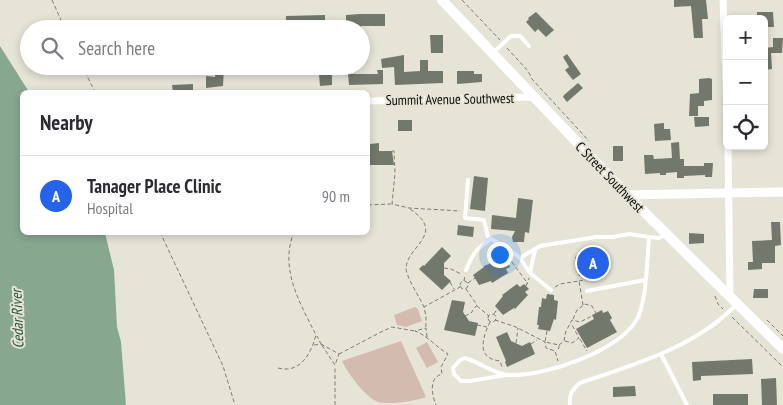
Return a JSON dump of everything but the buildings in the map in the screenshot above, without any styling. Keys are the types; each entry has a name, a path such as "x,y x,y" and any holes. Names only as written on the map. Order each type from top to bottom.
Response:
{"main road":[{"name":"C Street Southwest","path":"442,0 627,195 783,349"}],"street":[{"path":"723,0 727,105"},
{"name":"Summit Avenue Southwest","path":"370,101 533,97"},
{"path":"728,150 734,300"},
{"path":"627,195 783,192"}],"lane":[{"path":"493,54 511,36 520,36 529,46"},
{"path":"468,180 465,218 484,220 488,237 520,258 530,273 551,290"},
{"path":"520,258 540,246 596,237 629,234 659,238 666,234"},
{"path":"506,375 465,358 460,360 453,368 454,374 461,381 470,381 549,370 605,348 624,334 636,321 642,307 649,238"},
{"path":"466,270 472,255 491,239"},
{"path":"530,273 535,249"},
{"path":"588,291 645,280"},
{"path":"570,405 569,396 580,383 661,354 704,332 728,314 734,300"},
{"path":"661,354 687,405"}],"path":[{"path":"52,0 61,20"},
{"path":"462,0 528,71 532,79 588,140 591,146"},
{"path":"86,75 94,90"},
{"path":"379,152 394,151 395,173 392,204"},
{"path":"370,205 392,204 409,208 466,212"},
{"path":"409,208 421,218 425,234 422,242 408,260 406,270 424,307 427,337 430,342 448,354 442,367 442,374 436,378 432,387 436,405"},
{"path":"161,235 217,352 228,378 234,405"},
{"path":"293,235 289,243 288,257 289,273 293,286 316,335 335,366"},
{"path":"512,262 528,284"},
{"path":"424,307 460,287 460,283 464,281 465,275 444,268"},
{"path":"551,290 560,284 593,278 592,274"},
{"path":"466,289 467,284 475,278"},
{"path":"464,281 467,284"},
{"path":"578,281 583,305"},
{"path":"450,282 455,290"},
{"path":"460,287 466,289 476,306 489,316 490,322 482,343 484,352 490,358 500,361 501,373"},
{"path":"718,304 783,367"},
{"path":"555,351 563,343 577,310 583,305 592,306 596,313"},
{"path":"465,316 471,313 476,306"},
{"path":"489,316 494,314 497,309"},
{"path":"494,314 496,320"},
{"path":"572,321 580,322 592,316"},
{"path":"764,317 783,336"},
{"path":"490,322 496,320 518,328 537,339 559,345"},
{"path":"572,321 579,338 590,355"},
{"path":"478,325 488,327"},
{"path":"335,405 335,366 339,354 392,328 415,331 427,337"},
{"path":"415,331 426,328"},
{"path":"516,344 518,328"},
{"path":"547,331 546,348 555,351"},
{"path":"278,368 285,370 293,369 302,364 308,357 316,335"},
{"path":"564,340 572,343 579,338"},
{"path":"531,344 537,339"},
{"path":"313,345 321,344 339,354"},
{"path":"555,351 559,366"}],"shaded area":[{"path":"415,307 418,309 422,321 406,327 397,325 394,315"},
{"path":"401,341 426,397 396,403 384,403 374,400 358,385 342,361"},
{"path":"427,342 438,362 427,368 416,348"}],"water":[{"name":"Cedar River","path":"0,46 28,90 20,90 20,235 105,235 114,270 117,327 121,342 126,405 0,405"}],"place":[{"name":"Tanager Place Clinic","path":"593,263"}]}
